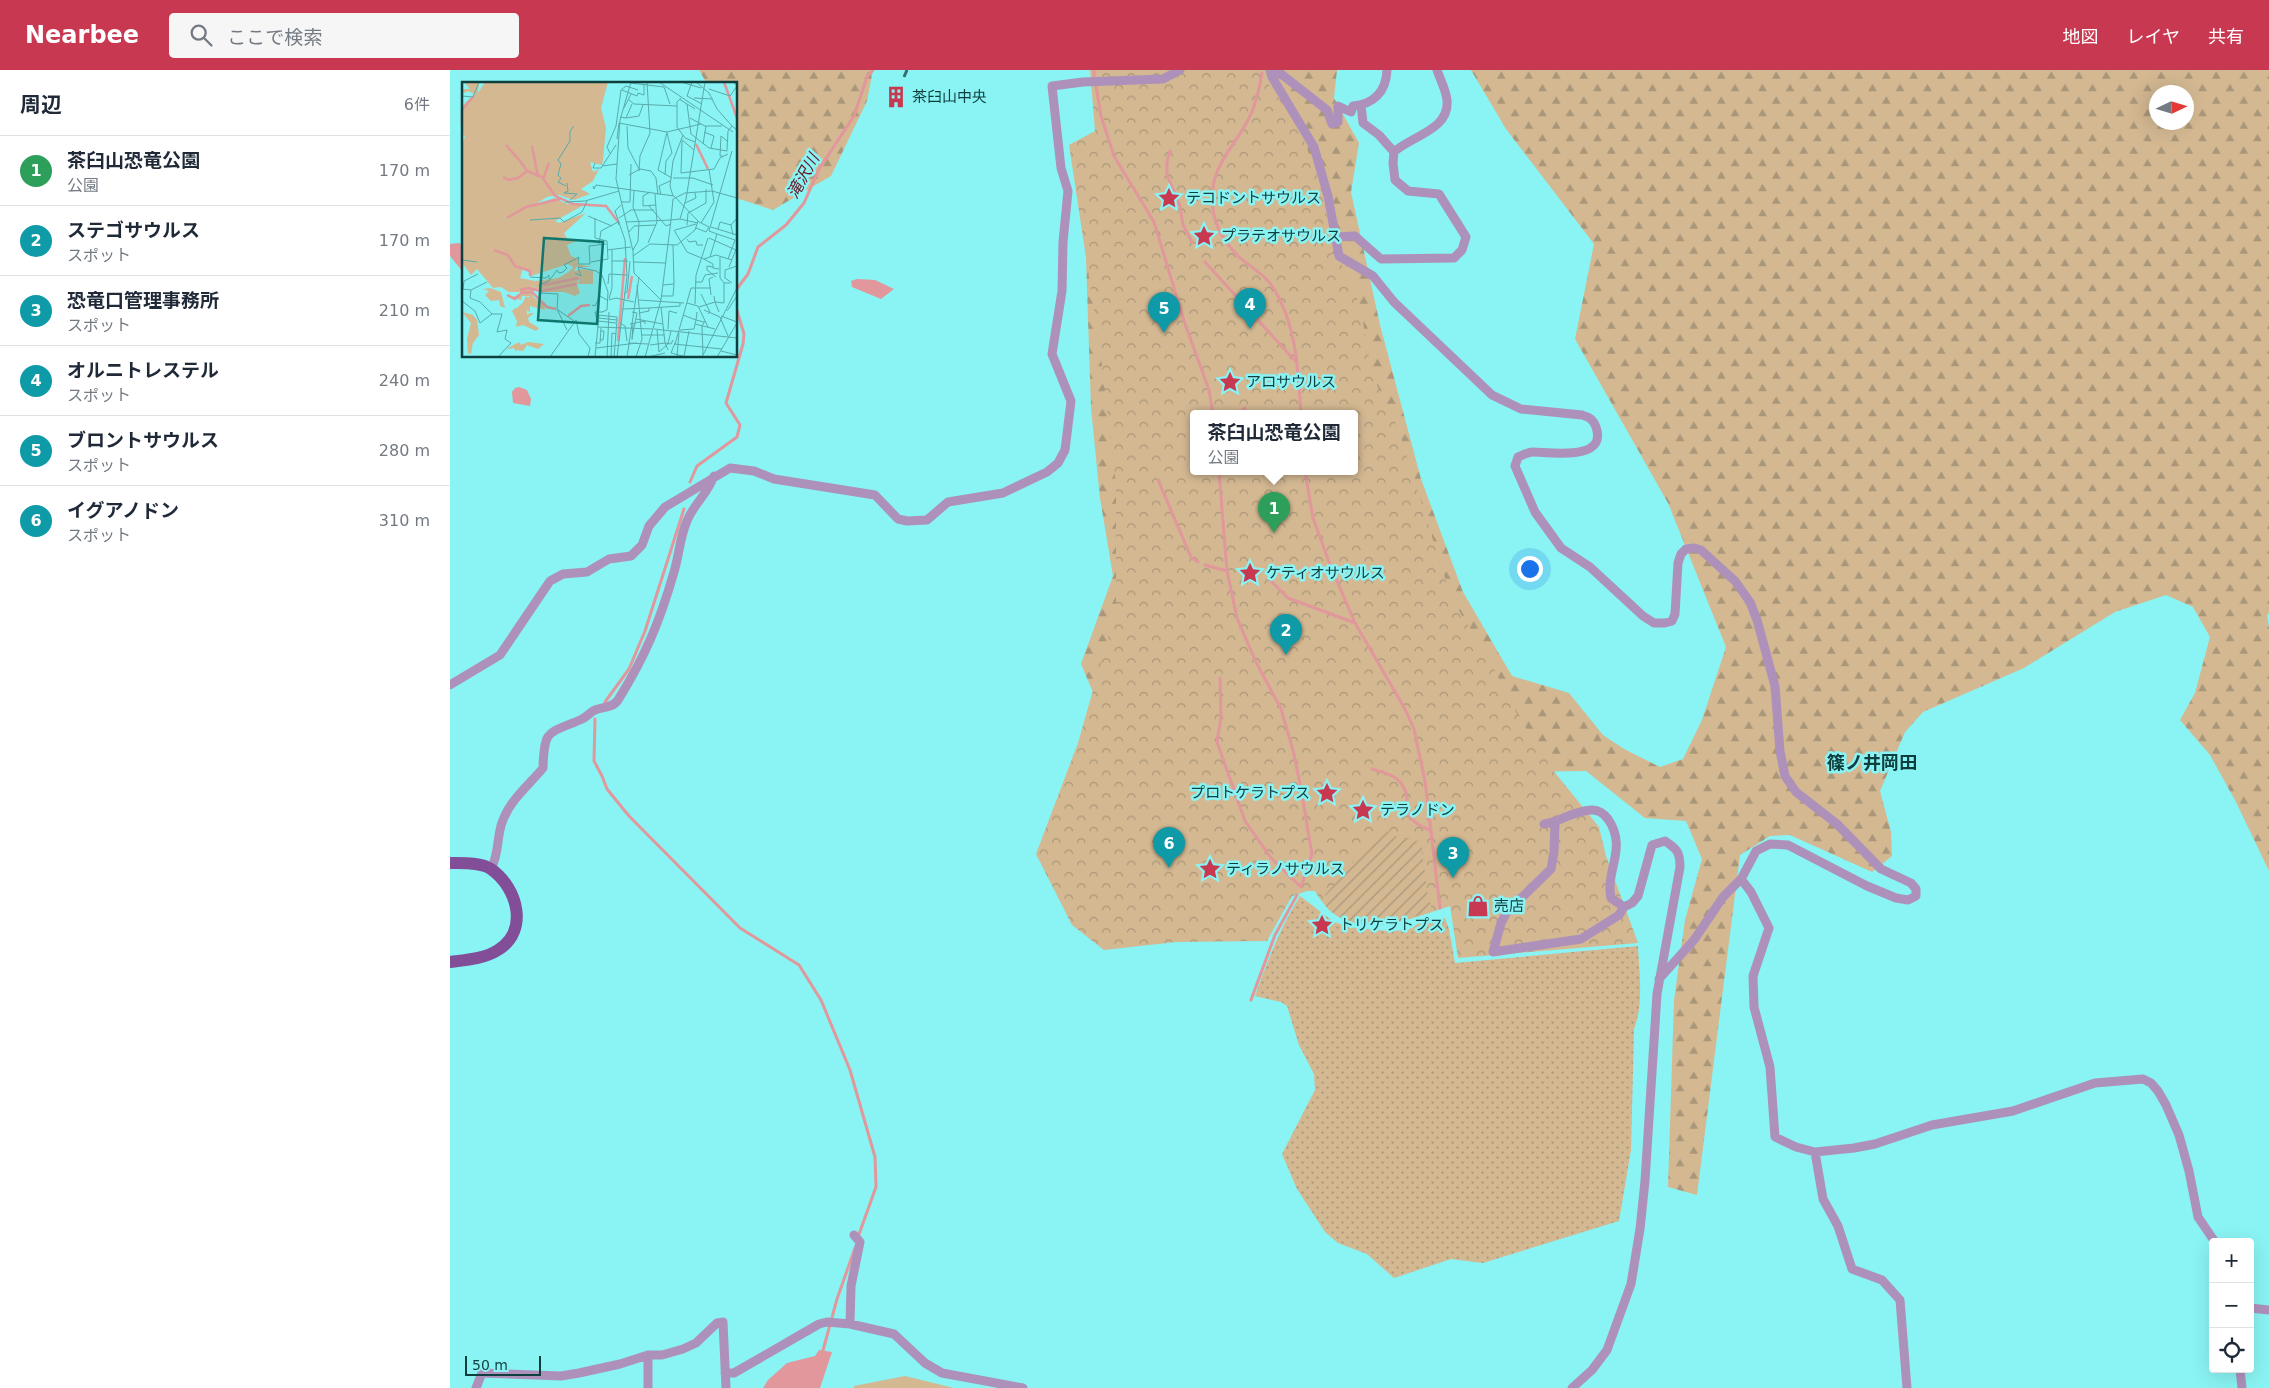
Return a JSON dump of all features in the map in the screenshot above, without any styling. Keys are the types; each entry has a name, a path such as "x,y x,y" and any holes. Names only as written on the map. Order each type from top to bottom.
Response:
{"main road":[{"path":"450,863 468,863 491,869 509,887 518,918 510,940 498,950 484,957 450,962"}],"street":[{"path":"450,685 500,655 550,581 563,574 587,572 609,560 631,556 642,545 649,526 665,507 730,468 742,468 774,479 849,492 875,494 898,519 907,521 927,520 948,502 1003,493 1047,472 1058,463 1065,450 1071,401 1052,354 1062,291 1062,242 1068,191 1062,168 1052,86 1083,82 1163,79 1180,70"},
{"path":"1270,70 1272,78 1314,147 1328,196 1339,256 1373,276 1394,302 1492,395 1521,409 1590,417 1595,424 1598,432 1596,441 1588,450 1574,454 1530,452 1518,457 1515,466 1535,512 1561,548 1590,567 1630,604 1654,623 1672,621 1675,614 1678,563 1680,554 1686,549 1702,550 1735,581 1750,602 1758,620 1775,686 1780,751 1785,776 1796,792 1848,835 1881,869 1911,883 1916,889 1916,896 1908,900 1896,898 1867,886 1788,845 1770,844 1756,851 1741,878 1722,897 1694,940 1660,979"},
{"path":"1276,70 1327,110 1332,124 1338,122 1338,106 1351,112 1353,106 1373,100 1384,87 1387,70"},
{"path":"1394,152 1400,146 1431,130 1441,120 1447,108 1447,98 1437,70"},
{"path":"1335,237 1355,236 1381,259 1454,258 1462,250 1466,237 1439,194 1408,191 1395,180 1394,152 1379,135 1363,123 1361,105"},
{"path":"491,869 497,857 502,821 518,795 543,768 543,745 548,734 585,718 594,710 605,708 617,702 637,670 653,635 667,594 687,520 709,491 714,476"},
{"path":"1544,824 1555,823 1577,812 1592,810 1604,814 1611,823 1616,840 1617,856 1610,889 1611,898 1624,907"},
{"path":"1555,823 1554,852 1551,869 1507,912 1501,923 1493,952 1581,939 1619,915 1624,907 1632,903 1638,896 1652,845 1665,841 1676,848 1680,854 1680,867 1660,979 1653,1036 1640,1230 1631,1284 1607,1350 1592,1370 1572,1388"},
{"path":"1741,878 1755,898 1768,928 1753,976 1754,1007 1770,1067 1776,1137 1796,1147 1815,1152 1875,1144 1932,1125 2013,1111 2095,1083 2143,1079 2158,1091 2166,1105 2179,1135 2198,1217 2212,1238"},
{"path":"1815,1152 1823,1199 1838,1226 1852,1269 1882,1280 1900,1300 1907,1388"},
{"path":"850,1324 851,1286 857,1238"},
{"path":"2254,1308 2269,1310"},
{"path":"476,1388 482,1373 560,1376 620,1364 648,1355 662,1355 696,1343 717,1323 723,1322 726,1388"},
{"path":"725,1373 734,1372 819,1324 827,1322 850,1324 894,1334 925,1363 942,1373 1023,1388"},
{"path":"648,1355 648,1388"},
{"path":"2240,1373 2242,1388"}],"green space":[{"path":"699,70 873,70 867,101 831,176 773,210 738,199 738,82 706,82"},
{"path":"1090,70 1258,70 1276,94 1303,138 1320,183 1332,256 1350,273 1362,316 1372,375 1398,428 1452,600 1486,653 1517,714 1552,769 1599,827 1606,856 1638,943 1458,958 1450,906 1395,923 1359,924 1343,919 1328,908 1315,891 1307,891 1292,896 1267,941 1176,942 1104,950 1072,925 1036,854 1078,743 1116,609 1116,485 1100,350 1069,145 1095,131"},
{"path":"1116,70 1337,70 1334,98 1359,143 1351,192 1380,325 1421,479 1463,592 1512,676 1569,693 1603,735 1624,749 1660,767 1683,759 1702,720 1726,647 1668,503 1575,339 1594,244 1506,129 1471,70 2269,70 2269,613 2267,615 2269,628 2269,871 2236,802 2210,755 2180,720 2195,693 2210,637 2193,607 2166,595 2115,612 2024,668 1923,712 1905,732 1880,791 1891,832 1892,856 1872,872 1790,835 1770,836 1740,855 1697,1195 1668,1187 1674,1000 1685,920 1702,859 1686,821 1645,818 1586,771 1508,772 1356,475 1358,475 1358,410 1339,410 1222,378 1196,410 1190,410 1190,418 1171,441 1113,739 1081,664 1113,576 1100,498 1091,408 1083,169"},
{"path":"1383,828 1397,837 1421,843 1428,897 1432,910 1394,923 1376,925 1356,923 1338,916 1325,905 1325,895"},
{"path":"1300,896 1334,922 1349,927 1388,931 1408,930 1419,923 1445,918 1449,929 1455,963 1638,946 1640,999 1634,1029 1631,1150 1619,1221 1483,1263 1451,1259 1394,1278 1367,1254 1338,1243 1325,1232 1297,1189 1282,1154 1315,1090 1314,1074 1299,1045 1287,1006 1281,1002 1255,996 1274,945"},
{"path":"905,1376 954,1388 854,1388 854,1386"}],"shaded area":[{"path":"459,243 462,245 462,271 450,256 450,244"},
{"path":"857,279 875,280 894,289 881,299 852,287 851,281"},
{"path":"519,387 527,390 531,399 530,406 513,403 512,392 515,388"},
{"path":"819,1350 832,1352 820,1388 763,1388 768,1380 787,1363 815,1356"}],"waterway":[{"name":"滝沢川","path":"738,287 748,274 758,247 786,225 804,203 819,169 854,116 867,77 873,70"},
{"path":"1094,70 1094,77"},
{"path":"1262,73 1251,114 1218,169 1212,197 1214,216 1221,233 1231,249 1266,279 1282,303 1288,318 1295,350 1301,410"},
{"path":"1096,86 1101,116 1114,156 1154,222 1184,321 1209,390 1212,410"},
{"path":"1170,151 1167,162 1167,175 1180,206 1183,225 1192,242"},
{"path":"1205,262 1297,363"},
{"path":"690,482 697,466 737,437 740,425 726,403 743,344 744,334 738,314"},
{"path":"1219,475 1227,571 1237,618 1255,660 1281,709 1294,754 1301,789 1312,854 1301,887 1271,858 1245,821 1217,742 1221,718 1220,678"},
{"path":"1306,475 1313,518 1355,623 1405,709 1414,729 1425,781 1440,908"},
{"path":"1158,480 1191,557 1198,562"},
{"path":"605,702 629,669 645,631 684,509"},
{"path":"1205,565 1227,571"},
{"path":"1271,581 1288,598 1355,623"},
{"path":"595,719 594,761 607,789 629,816 740,928 799,965 821,1000 850,1070 875,1157 876,1187 858,1237"},
{"path":"1372,769 1398,780 1404,787 1412,819 1430,830"},
{"path":"1251,1000 1275,935 1297,895"},
{"path":"822,1354 837,1299 855,1248"}],"railway":[{"path":"904,77 907,70"}],"place":[{"name":"茶臼山中央","path":"896,97"},
{"name":"テコドントサウルス","path":"1169,198"},
{"name":"プラテオサウルス","path":"1204,236"},
{"name":"オルニトレステル","path":"1250,329"},
{"name":"ブロントサウルス","path":"1164,333"},
{"name":"アロサウルス","path":"1230,382"},
{"name":"茶臼山恐竜公園","path":"1274,533"},
{"name":"ケティオサウルス","path":"1250,573"},
{"name":"ステゴサウルス","path":"1286,655"},
{"name":"プロトケラトプス","path":"1327,793"},
{"name":"テラノドン","path":"1363,810"},
{"name":"イグアノドン","path":"1169,868"},
{"name":"ティラノサウルス","path":"1210,869"},
{"name":"恐竜口管理事務所","path":"1453,878"},
{"name":"売店","path":"1478,906"},
{"name":"トリケラトプス","path":"1322,925"}],"district":[{"name":"篠ノ井岡田","path":"1872,762"}]}
